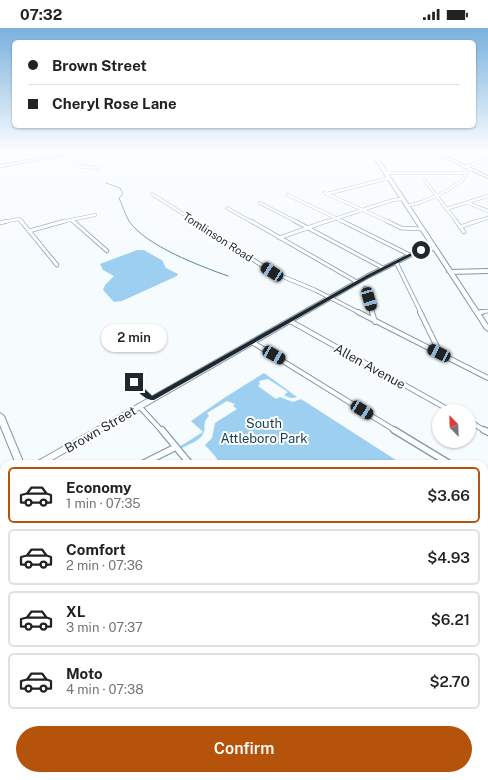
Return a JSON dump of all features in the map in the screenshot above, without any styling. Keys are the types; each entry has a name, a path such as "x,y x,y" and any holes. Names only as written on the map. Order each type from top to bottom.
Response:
{"main road":[{"path":"395,187 488,329"},
{"name":"Brown Street","path":"46,460 357,282 421,250 435,249"},
{"path":"450,272 488,271"},
{"path":"0,416 18,460"}],"street":[{"path":"353,187 326,194 401,228 422,229"},
{"path":"429,187 464,232"},
{"path":"407,206 417,204 450,187"},
{"name":"Tomlinson Road","path":"152,194 272,272 329,298 488,378"},
{"path":"288,195 410,255"},
{"path":"446,209 488,196"},
{"path":"279,238 361,210 393,200 402,199"},
{"path":"260,203 383,268"},
{"path":"468,203 488,211"},
{"path":"227,208 357,282"},
{"path":"29,231 94,215"},
{"path":"460,227 488,218"},
{"path":"0,223 19,219 57,265"},
{"path":"71,220 107,250"},
{"path":"396,262 441,354"},
{"path":"365,288 375,322"},
{"path":"477,313 488,312"},
{"name":"Allen Avenue","path":"290,321 438,404"},
{"path":"252,342 444,460"},
{"path":"134,375 133,380 135,385 152,399"},
{"path":"139,406 153,419 187,460"},
{"path":"476,425 488,432"},
{"path":"150,460 176,447"}],"green space":[{"path":"137,250 144,250 162,260 166,268 178,274 177,276 122,301 114,302 103,290 105,285 114,276 103,270 100,264"},
{"name":"South Attleboro Park","path":"264,373 297,397 287,397 284,395 288,392 268,379 259,381 260,384 258,386 276,399 280,397 293,402 301,399 396,460 218,460 205,445 212,438 215,423 237,409 233,406 235,404 227,401 207,413 209,416 205,421 204,432 201,436 196,441 180,449 179,447 203,432 191,421"}],"waterway":[{"path":"117,187 120,188 123,194 119,198 129,221 148,239 160,247 189,261 228,276"}],"route":[{"path":"134,382 137,387 152,399 368,276 421,250"}]}
